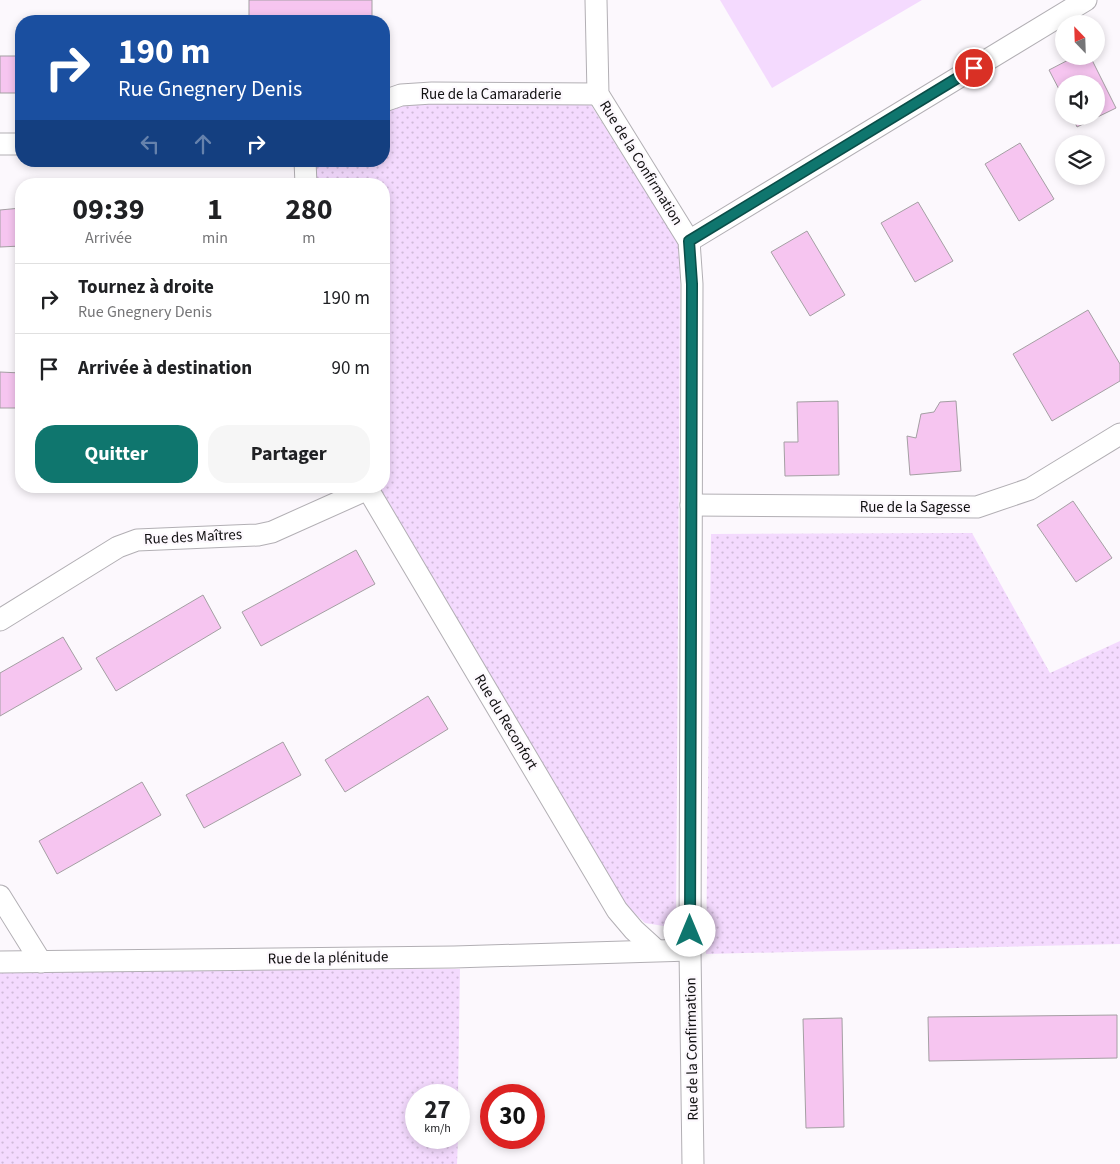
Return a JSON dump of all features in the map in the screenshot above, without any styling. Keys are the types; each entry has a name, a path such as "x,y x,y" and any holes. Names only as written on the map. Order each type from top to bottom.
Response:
{"street":[{"name":"Rue de la Confirmation","path":"596,0 598,94 689,241 692,284 690,950 693,1164"},
{"path":"689,241 1086,0"},
{"name":"Rue de la Camaraderie","path":"390,99 401,96 432,93 598,94"},
{"path":"0,144 15,144"},
{"name":"Rue de la Sagesse","path":"691,505 977,508 1030,489 1120,434"},
{"name":"Rue des Maîtres","path":"0,620 118,548 137,540 258,535 272,532 356,493"},
{"name":"Rue du Reconfort","path":"370,493 617,910 634,930 656,950"},
{"path":"0,896 40,962"},
{"name":"Rue de la plénitude","path":"0,962 454,957 690,950"}],"shaded area":[{"path":"720,0 922,0 772,88"},
{"path":"390,104 591,105 679,245 676,928 645,923 625,904 379,493 390,493 390,178 307,178 306,167 390,167"},
{"path":"972,533 1050,673 1120,641 1120,944 706,954 711,534"},
{"path":"460,969 458,1084 405,1084 405,1149 458,1149 457,1164 0,1164 0,970"}],"building":[{"path":"249,0 372,0 372,15 249,15"},
{"path":"0,56 15,56 15,93 0,93"},
{"path":"1059,65 1094,65 1100,75 1055,75 1055,82 1049,70"},
{"path":"1105,86 1116,108 1105,113"},
{"path":"1020,143 1054,199 1019,221 985,164"},
{"path":"918,202 953,261 915,282 881,223"},
{"path":"15,209 15,246 0,247 0,210"},
{"path":"807,231 845,295 810,316 771,252"},
{"path":"1088,310 1120,364 1120,381 1052,421 1013,354"},
{"path":"0,372 15,373 15,408 0,408"},
{"path":"838,401 839,475 785,476 784,442 798,442 797,402"},
{"path":"956,401 961,471 910,475 907,436 916,438 921,414 934,412 940,402"},
{"path":"1073,501 1112,558 1076,582 1037,525"},
{"path":"356,550 375,584 261,646 242,612"},
{"path":"203,595 221,628 116,691 96,658"},
{"path":"63,637 82,669 0,716 0,673"},
{"path":"428,696 448,729 345,792 325,760"},
{"path":"283,742 301,775 204,828 186,795"},
{"path":"142,782 161,815 57,874 39,841"},
{"path":"1117,1015 1117,1058 929,1061 928,1017"},
{"path":"842,1018 844,1127 806,1128 803,1019"}],"route":[{"path":"690,931 692,284 689,241 974,68"}]}
